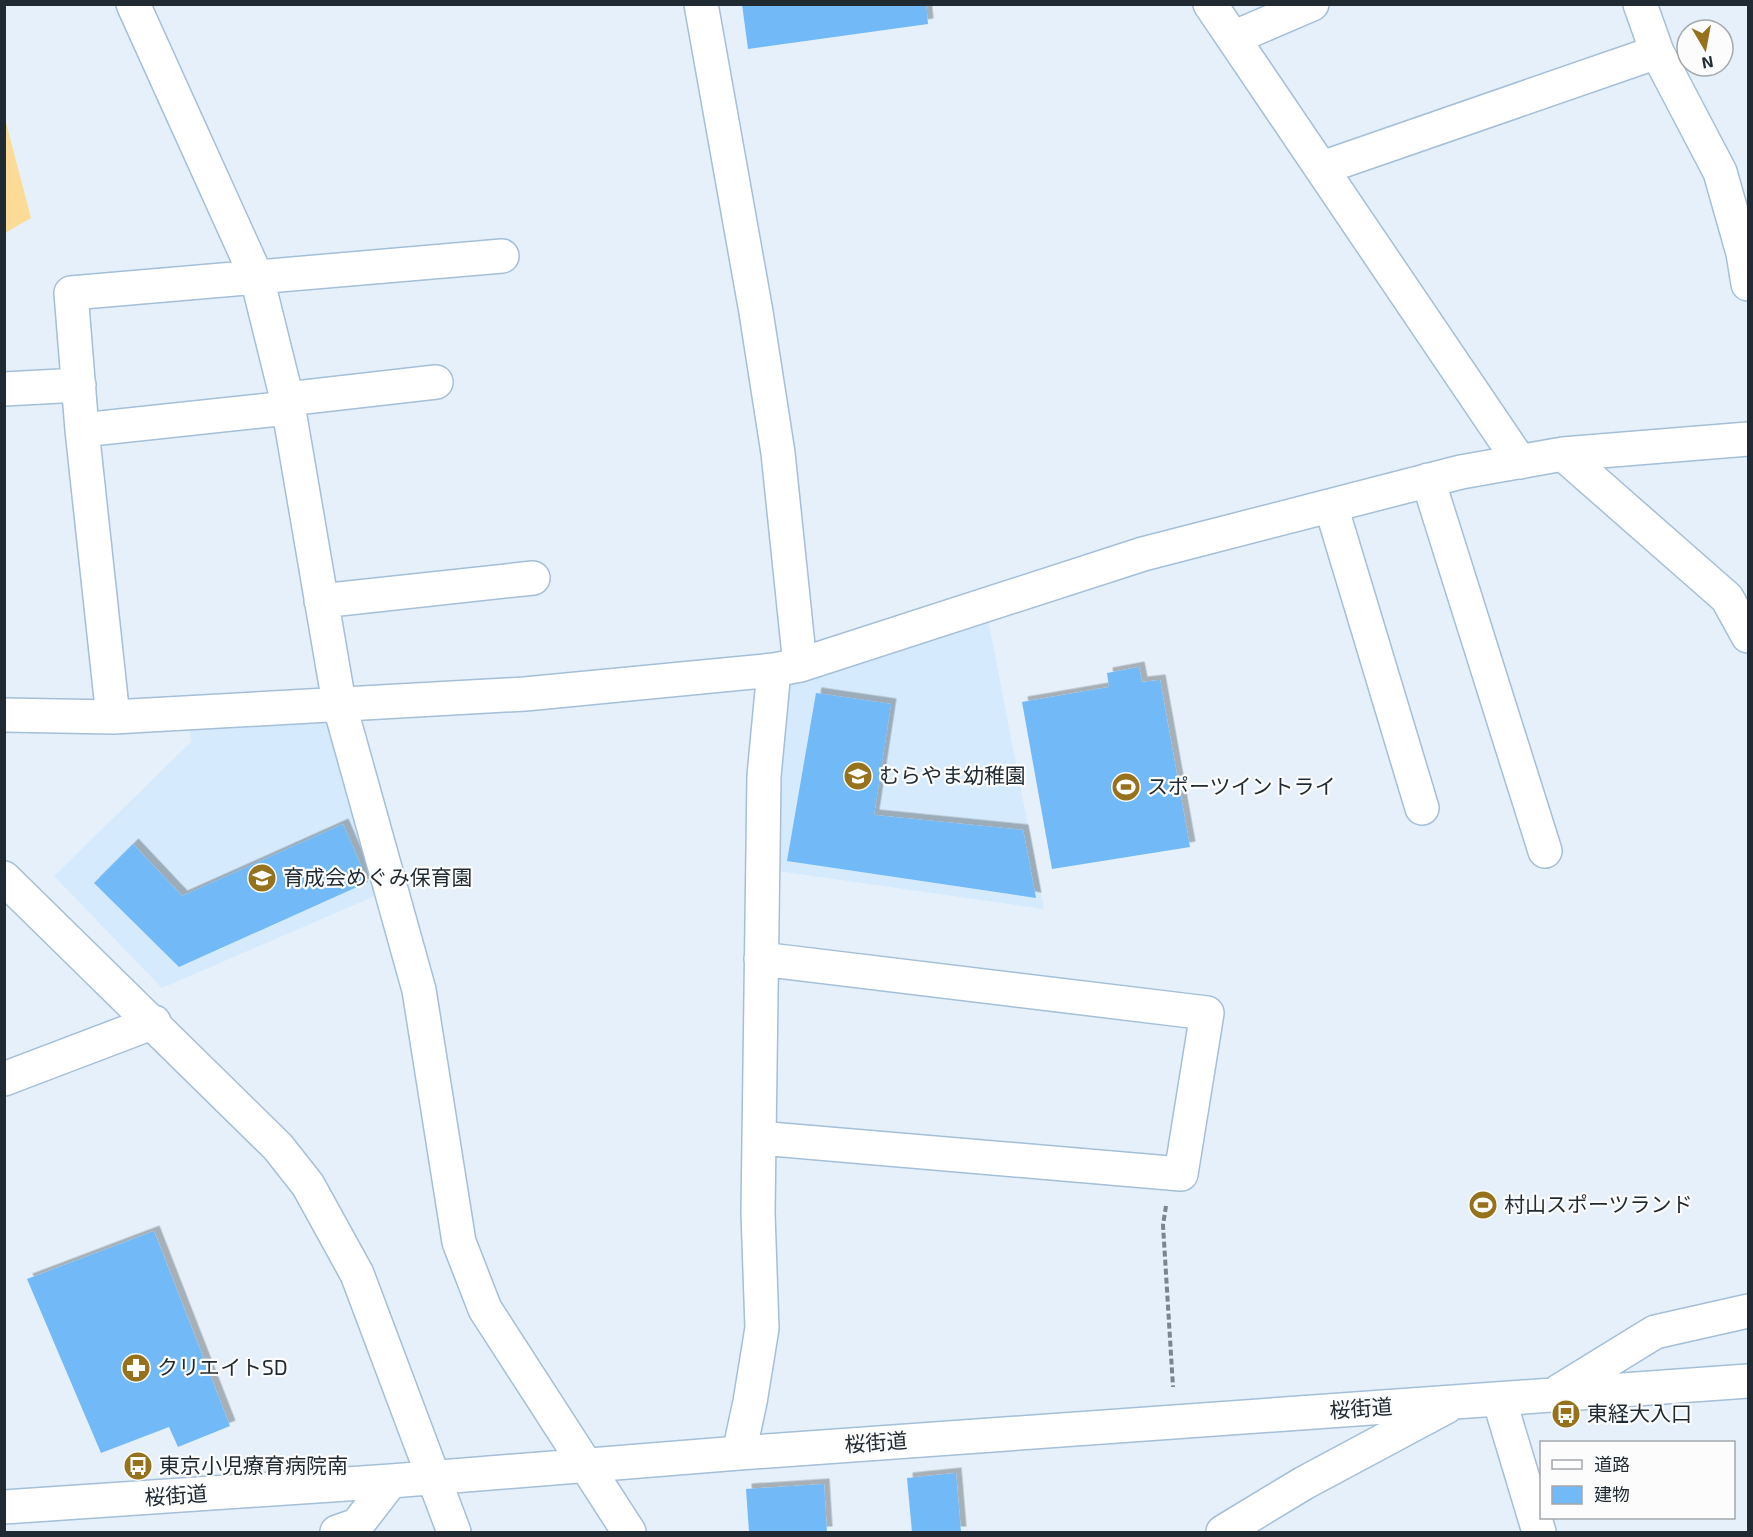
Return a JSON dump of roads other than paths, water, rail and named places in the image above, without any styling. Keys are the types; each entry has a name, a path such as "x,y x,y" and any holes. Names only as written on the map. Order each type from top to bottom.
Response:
{"street":[{"path":"133,4 257,278 288,404 339,704 419,990 459,1242 485,1309 629,1533"},
{"path":"701,4 756,312 776,441 787,668 764,776 759,1138 762,1328 750,1402 738,1453"},
{"path":"1210,4 1520,462"},
{"path":"1233,38 1312,4"},
{"path":"1640,4 1657,52 1720,172 1747,263"},
{"path":"1322,168 1657,52"},
{"path":"113,717 82,430 71,293 502,256"},
{"path":"82,430 288,404 436,382"},
{"path":"4,389 79,385"},
{"path":"4,715 113,717 525,694 787,668 1143,554 1428,480 1563,454 1749,439"},
{"path":"1563,454 1727,598 1749,636"},
{"path":"1428,480 1545,851"},
{"path":"1331,506 1422,808"},
{"path":"321,602 533,578"},
{"path":"4,878 154,1022 278,1147 308,1185 357,1274 454,1533"},
{"path":"759,1138 1181,1174 1207,1012 761,959"},
{"path":"4,1079 154,1022"},
{"path":"1555,1394 1655,1332 1749,1311"},
{"name":"桜街道","path":"4,1507 392,1481 738,1453 1749,1381"},
{"path":"1499,1399 1539,1533"},
{"path":"1223,1533 1304,1483 1455,1402"},
{"path":"337,1533 357,1525 392,1481"}],"place":[{"name":"むらやま幼稚園","path":"858,776"},
{"name":"スポーツイントライ","path":"1126,787"},
{"name":"育成会めぐみ保育園","path":"262,878"},
{"name":"村山スポーツランド","path":"1483,1205"},
{"name":"クリエイトSD","path":"136,1368"},
{"name":"東経大入口","path":"1566,1414"},
{"name":"東京小児療育病院南","path":"138,1466"}]}
